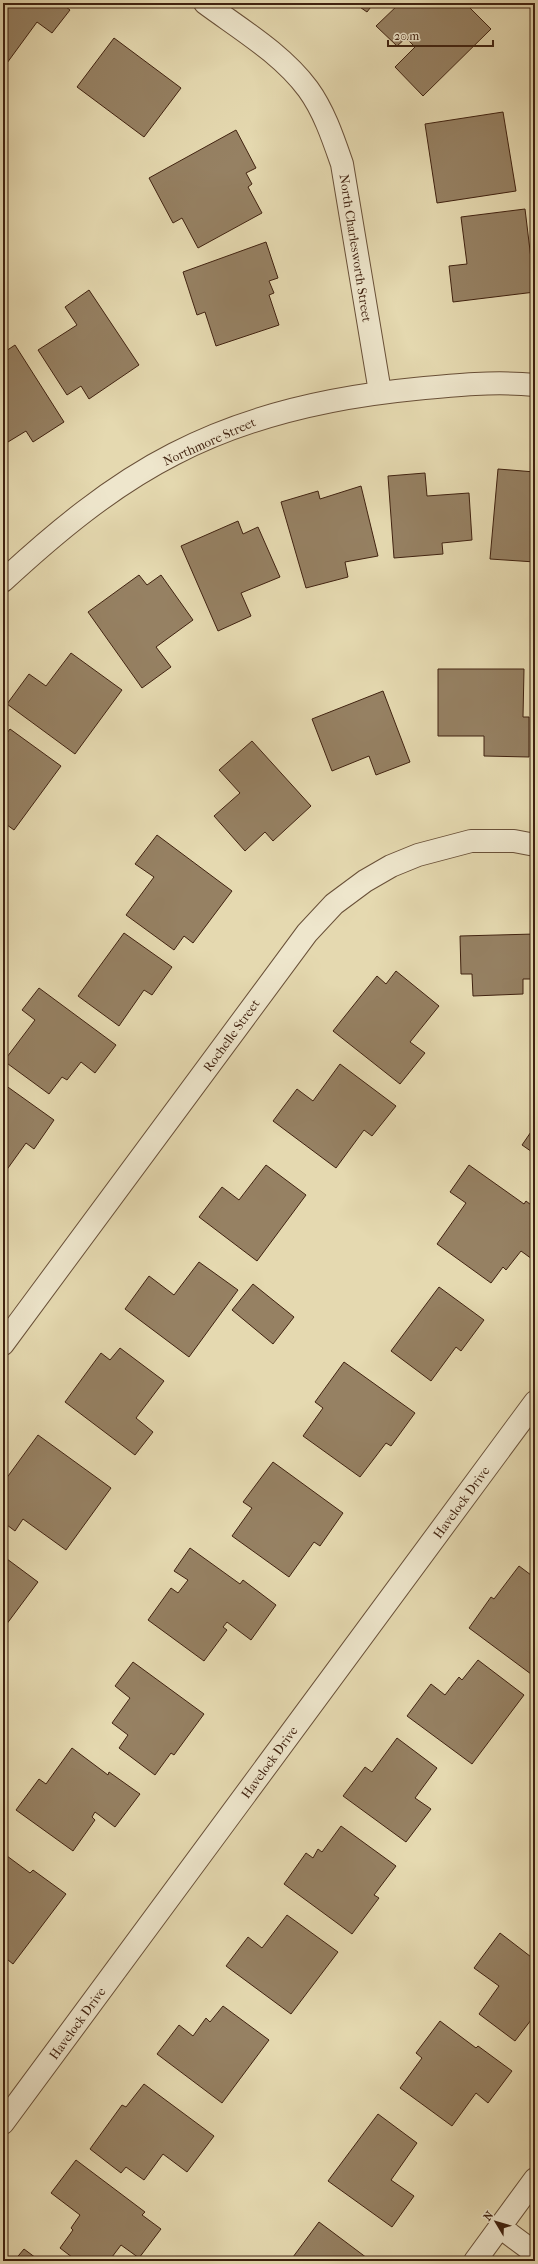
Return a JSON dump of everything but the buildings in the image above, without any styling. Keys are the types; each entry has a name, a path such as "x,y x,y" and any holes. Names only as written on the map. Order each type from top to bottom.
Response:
{"street":[{"name":"North Charlesworth Street","path":"205,3 270,51 290,69 308,90 330,129 342,164 380,392"},
{"path":"380,392 469,384 535,385"},
{"name":"Northmore Street","path":"3,581 39,548 80,515 135,476 174,454 230,429 272,414 380,392"},
{"name":"Rochelle Street","path":"3,1344 307,933 334,904 365,880 390,866 418,856 471,841 514,841 535,845"},
{"name":"Havelock Drive","path":"3,2123 535,1402"},
{"path":"475,2261 535,2179"},
{"path":"500,2227 535,2253"}]}
